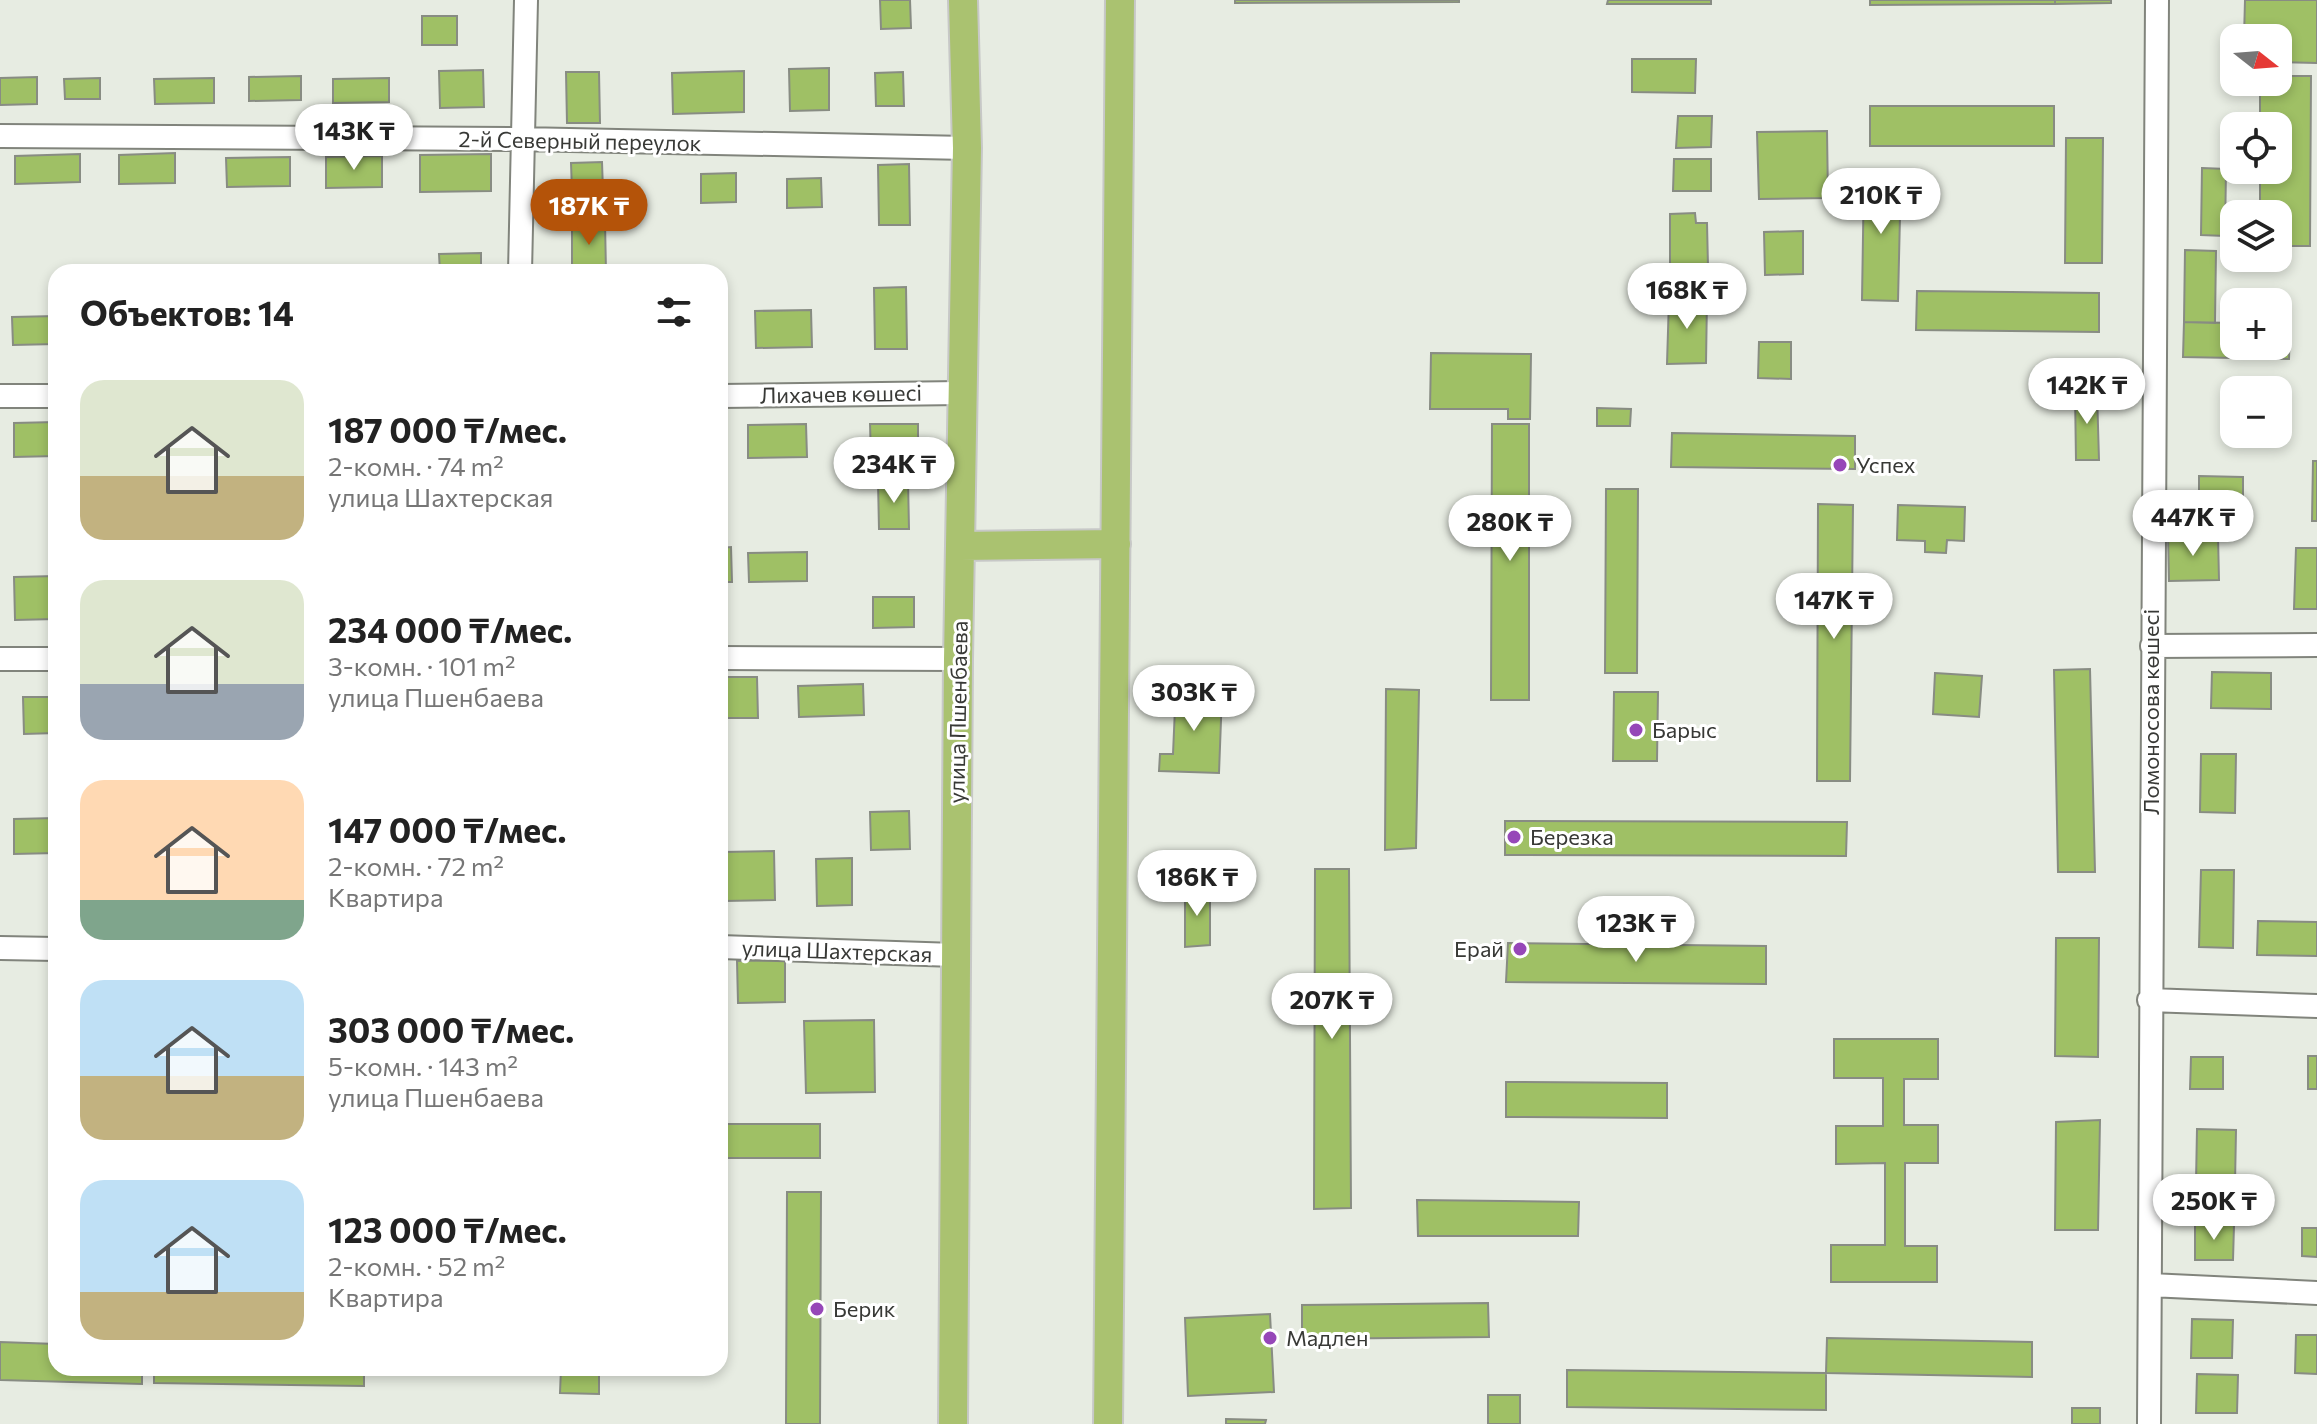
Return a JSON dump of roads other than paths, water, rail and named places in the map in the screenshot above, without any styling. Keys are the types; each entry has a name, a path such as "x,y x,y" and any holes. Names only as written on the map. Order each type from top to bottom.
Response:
{"main road":[{"name":"улица Пшенбаева","path":"953,1424 958,659 967,148 963,0"},
{"path":"1108,1424 1120,0"},
{"path":"960,546 1116,544"}],"street":[{"path":"520,264 526,0"},
{"name":"Ломоносова көшесі","path":"2149,1424 2157,0"},
{"name":"2-й Северный переулок","path":"0,136 521,139 967,148"},
{"name":"Лихачев көшесі","path":"728,396 961,393"},
{"path":"0,396 48,396"},
{"path":"2152,646 2317,645"},
{"path":"728,658 958,659"},
{"path":"0,659 48,659"},
{"name":"улица Шахтерская","path":"728,947 955,955"},
{"path":"0,948 48,949"},
{"path":"2149,1000 2317,1006"},
{"path":"2150,1285 2317,1293"}],"place":[{"name":"Успех","path":"1840,465"},
{"name":"Барыс","path":"1636,730"},
{"name":"Березка","path":"1514,837"},
{"name":"Ерай","path":"1520,949"},
{"name":"Берик","path":"817,1309"},
{"name":"Мадлен","path":"1270,1338"}]}
